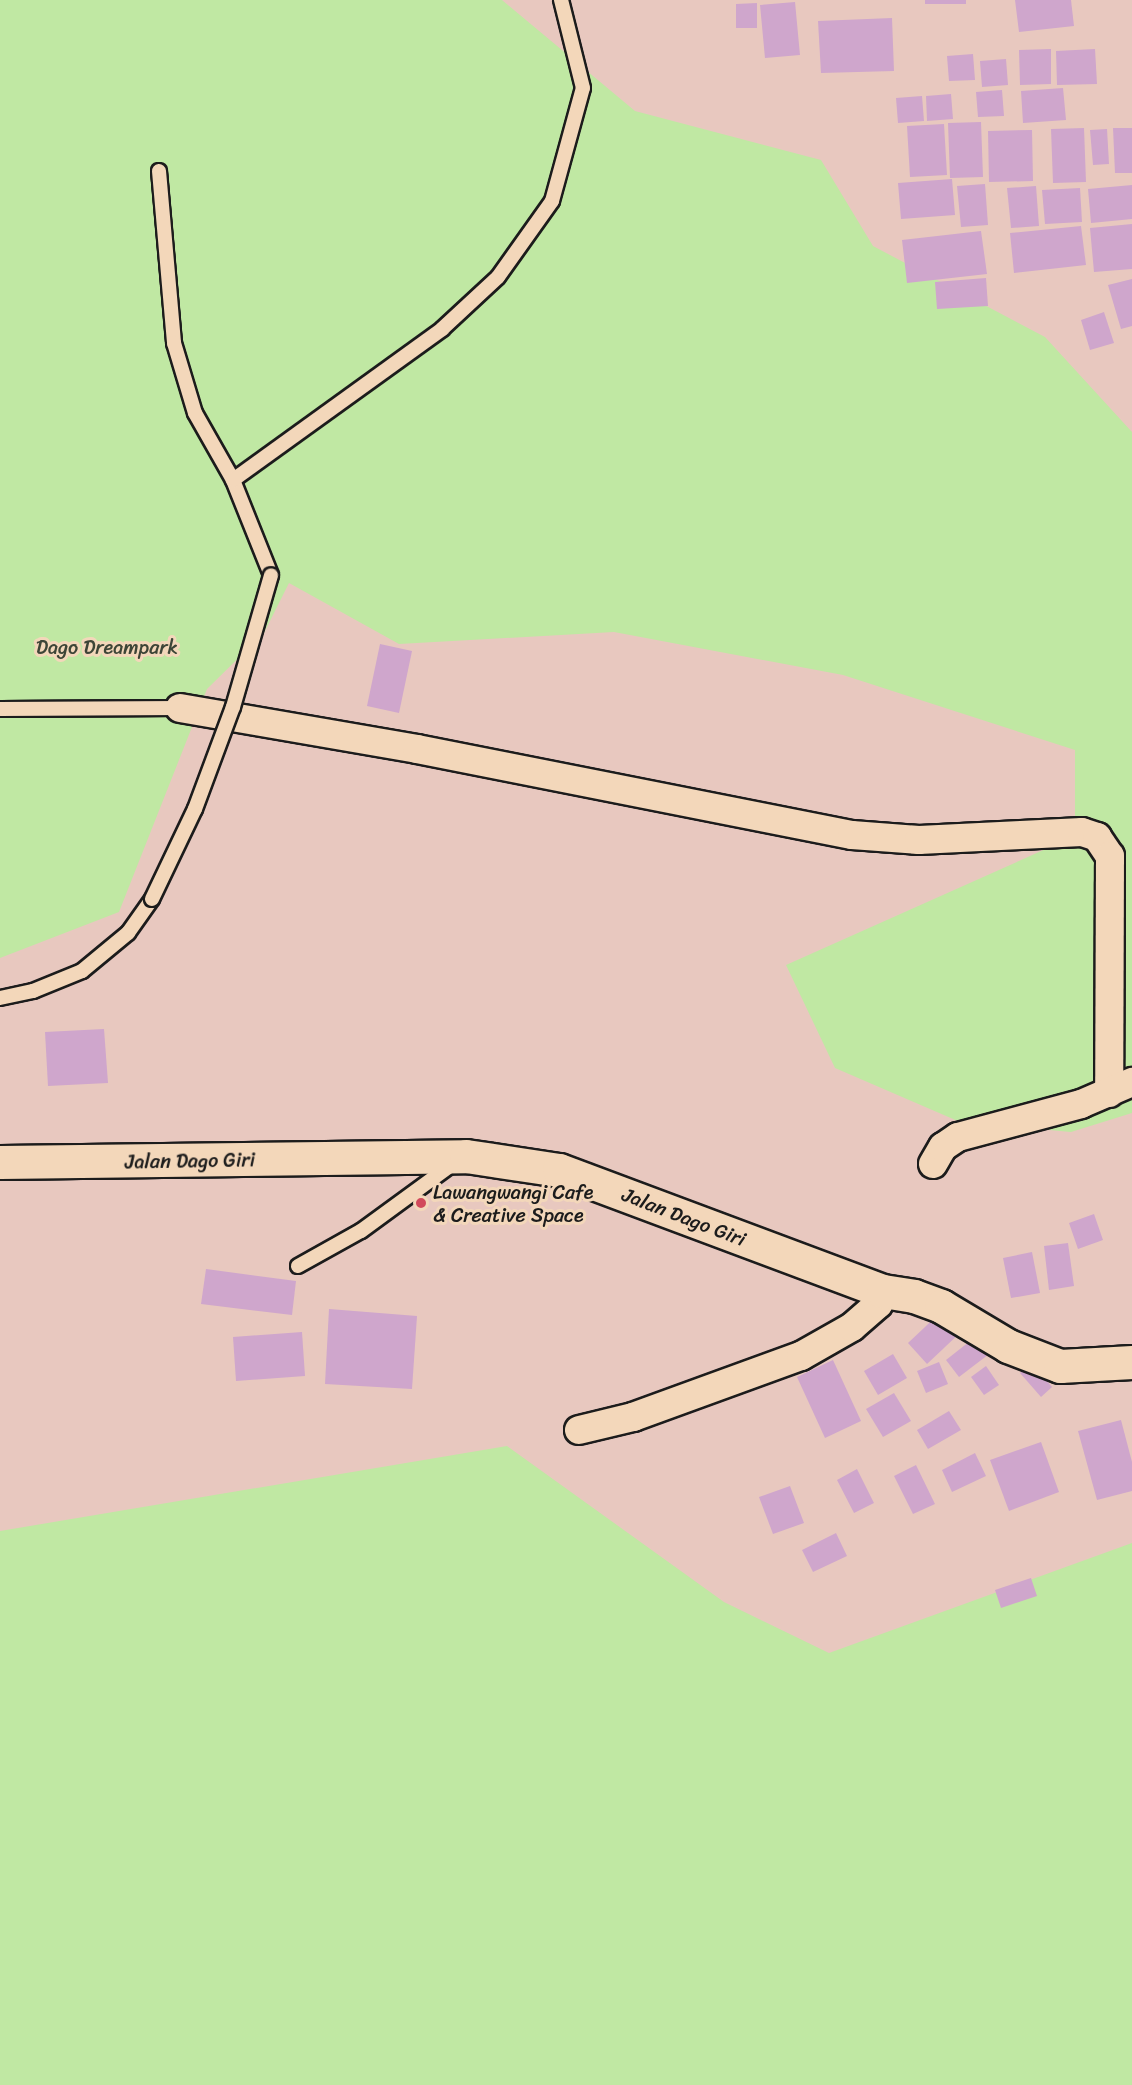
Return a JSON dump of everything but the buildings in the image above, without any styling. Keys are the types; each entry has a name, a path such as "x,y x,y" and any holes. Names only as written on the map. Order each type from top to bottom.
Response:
{"main road":[{"name":"Jalan Dago Giri","path":"0,1162 466,1156 559,1170 883,1291 914,1296 941,1306 1008,1346 1060,1366 1132,1362"}],"street":[{"path":"180,708 417,749 852,835 919,840 1082,832 1097,837 1110,856 1121,1088 958,1137 943,1147 933,1164"},
{"path":"579,1430 633,1417 801,1356 852,1327 878,1304 883,1291"}],"lane":[{"path":"233,480 442,329 498,277 552,201 583,88 561,0"},
{"path":"0,998 33,991 82,971 128,933 152,899 195,809 233,707 271,575 233,480 195,413 174,343 159,171"},
{"path":"0,709 180,708"},
{"path":"298,1266 361,1230 466,1156"}],"green space":[{"name":"Dago Dreampark","path":"0,0 502,0 635,111 821,160 873,246 1045,337 1132,432 1132,1113 1071,1132 960,1122 835,1068 786,965 1075,836 1075,750 843,675 614,632 399,644 289,583 264,633 207,689 119,912 0,958"},
{"path":"507,1446 724,1602 829,1653 1132,1543 1132,2085 0,2085 0,1531"}],"place":[{"name":"Lawangwangi Cafe & Creative Space","path":"421,1203"}]}
